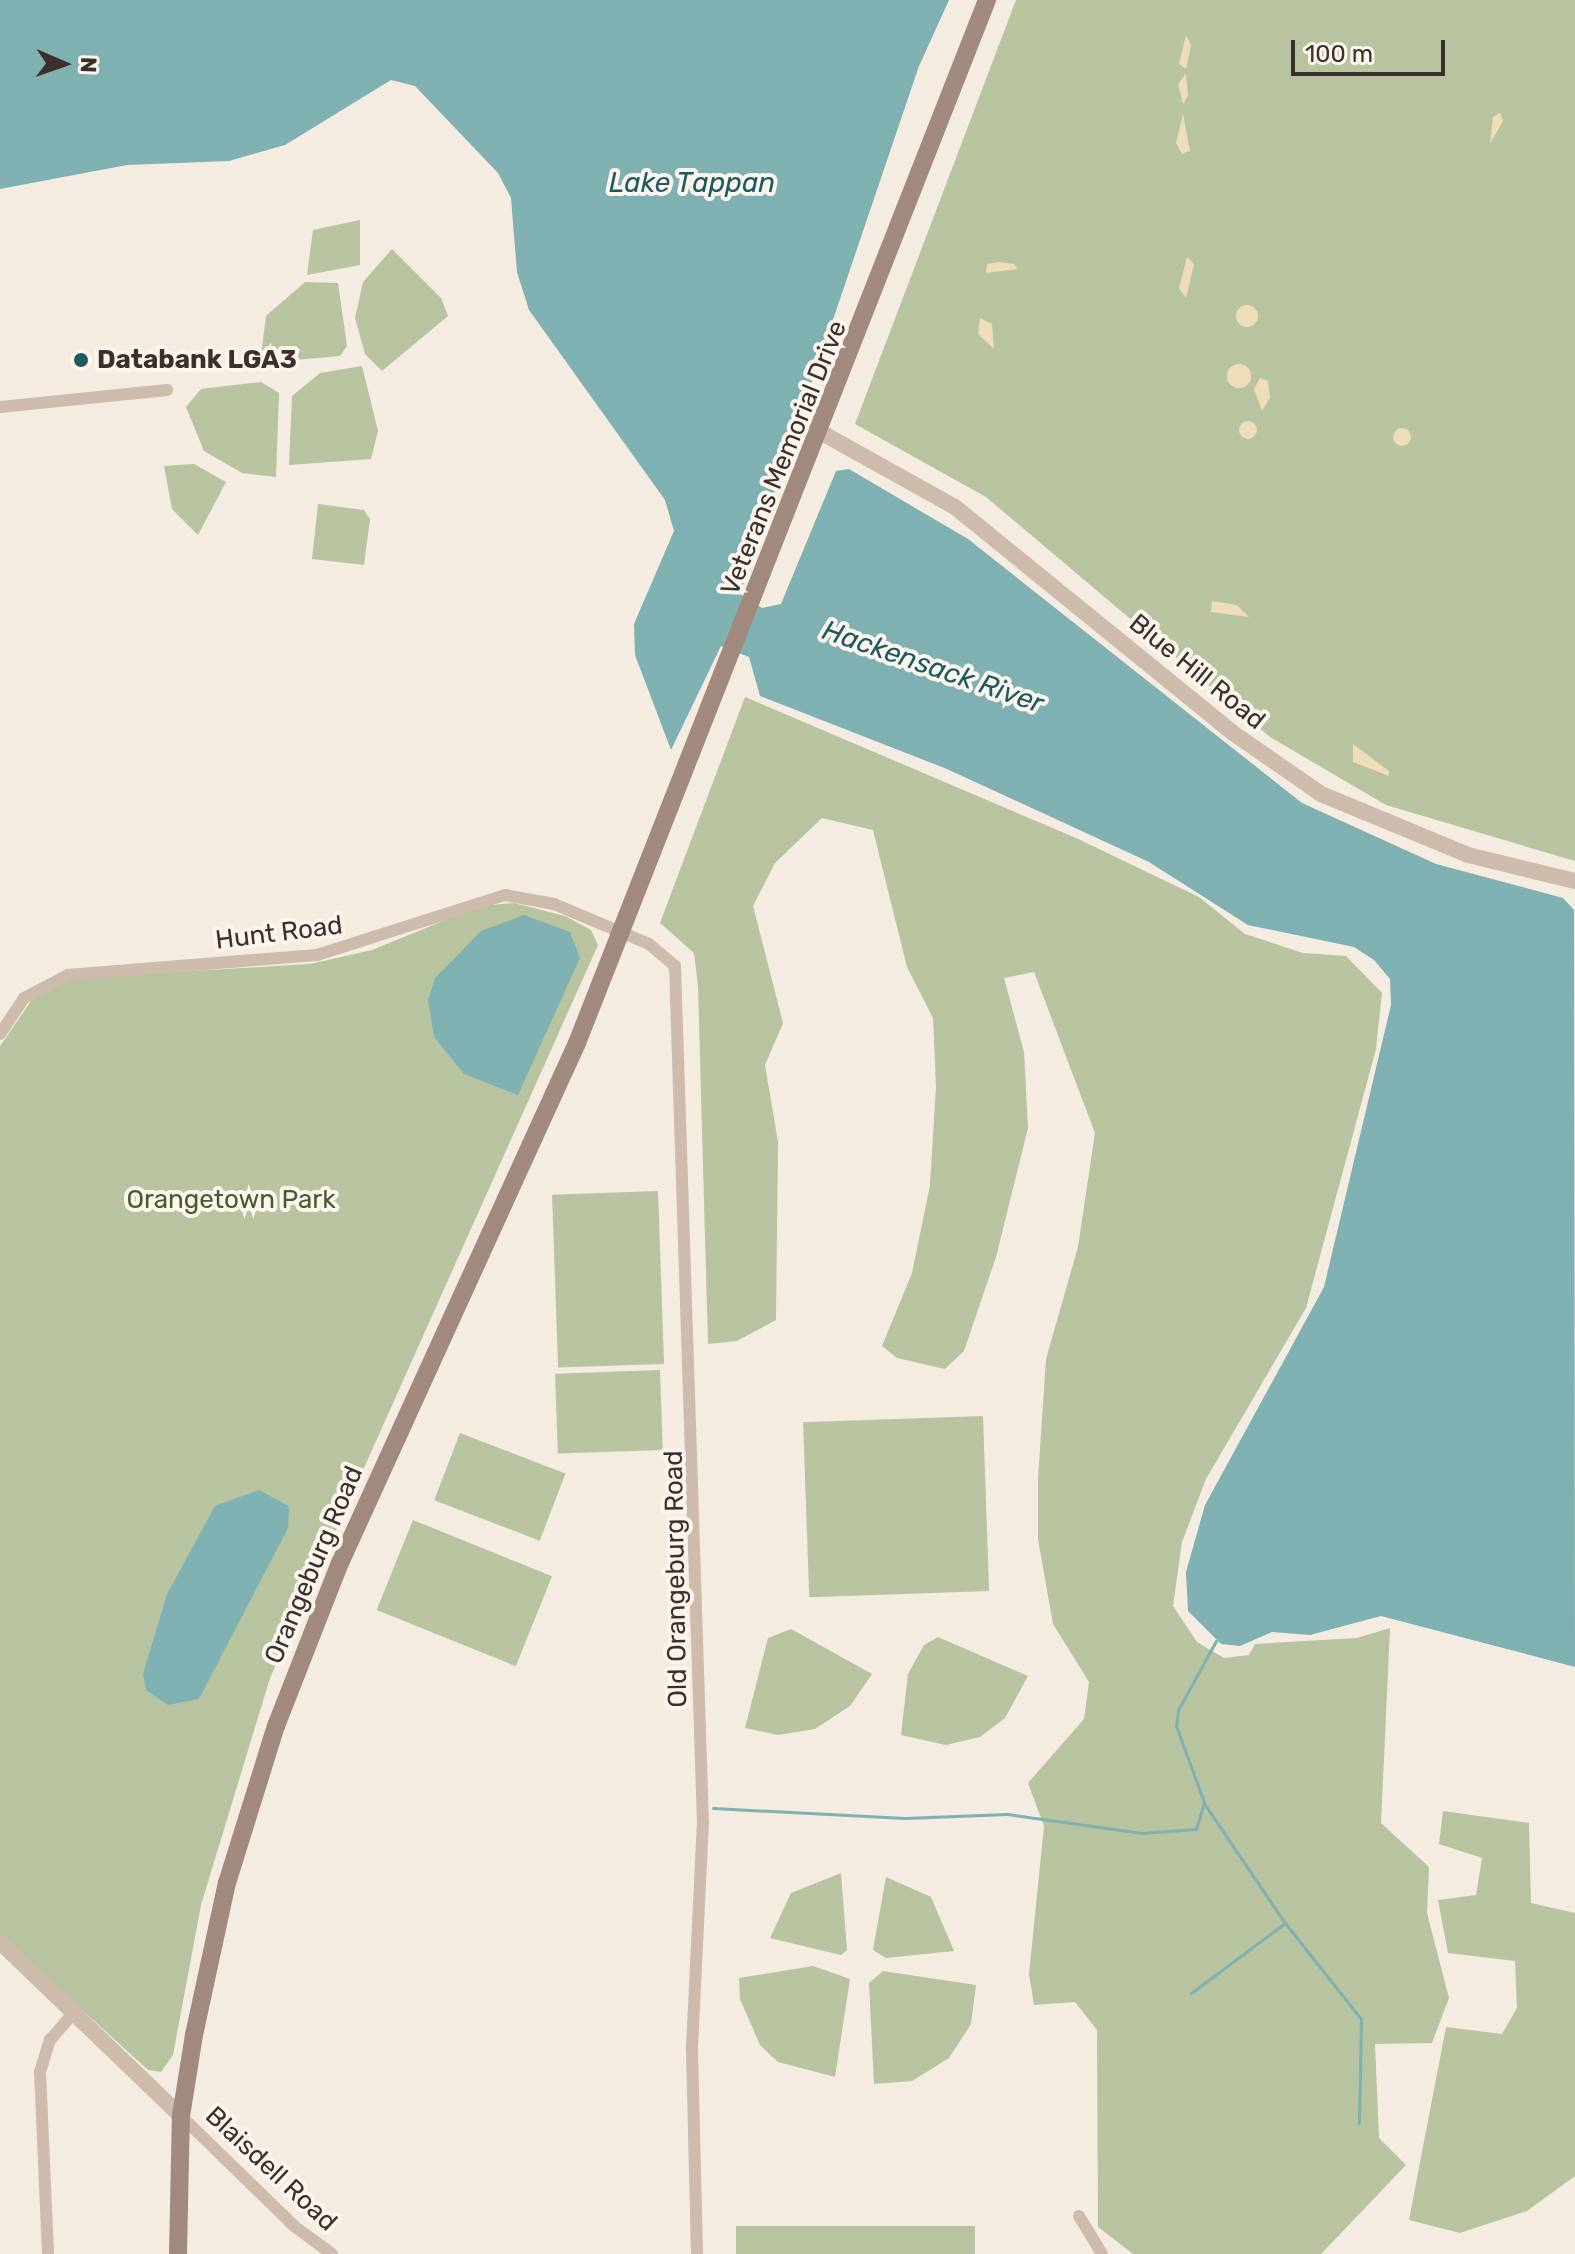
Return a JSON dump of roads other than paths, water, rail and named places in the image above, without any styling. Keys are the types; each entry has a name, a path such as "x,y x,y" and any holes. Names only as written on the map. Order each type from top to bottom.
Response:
{"main road":[{"name":"Veterans Memorial Drive","path":"622,933 822,433 987,0"},
{"name":"Orangeburg Road","path":"178,2254 181,2116 227,1883 304,1649 622,933"}],"street":[{"path":"0,407 167,390"},
{"name":"Blue Hill Road","path":"822,433 955,507 1233,733 1321,794 1432,842 1575,881"},
{"name":"Hunt Road","path":"0,1034 24,998 68,975 317,955 490,897 544,900 622,933"},
{"name":"Old Orangeburg Road","path":"622,933 670,959 680,995 703,1822 692,2050 697,2254"},
{"path":"0,1942 76,2010 181,2116"},
{"path":"48,2254 40,2072 50,2040 76,2010"},
{"name":"Blaisdell Road","path":"181,2116 284,2218 332,2254"},
{"path":"1079,2216 1102,2254"}],"water":[{"path":"0,0 949,0 919,66 740,594 762,608 781,604 836,471 849,469 968,539 1302,803 1436,864 1563,898 1574,910 1575,1667 1381,1616 1310,1635 1272,1632 1240,1646 1221,1644 1188,1611 1186,1572 1205,1505 1324,1287 1391,1005 1390,979 1374,960 1354,947 1248,925 1149,862 947,769 760,696 749,657 721,646 671,750 635,655 634,624 674,531 665,500 529,310 517,272 511,198 498,173 415,86 391,80 285,145 229,161 127,165 0,189"},
{"path":"524,915 570,932 580,958 518,1095 464,1074 434,1037 428,1000 435,978 481,931"},
{"path":"259,1490 289,1506 288,1528 199,1699 168,1705 146,1690 143,1674 167,1594 215,1506"}],"waterway":[{"path":"713,1808 905,1818 1007,1814 1142,1833 1196,1829 1204,1802 1176,1726 1178,1710 1216,1641"},
{"path":"1191,1993 1285,1923 1205,1805"},
{"path":"1285,1923 1361,2019 1359,2123"}],"place":[{"name":"Databank LGA3","path":"81,360"}],"water label":[{"name":"Lake Tappan","path":"692,183"},
{"name":"Hackensack River","path":"933,667"}],"park label":[{"name":"Orangetown Park","path":"231,1200"}]}
